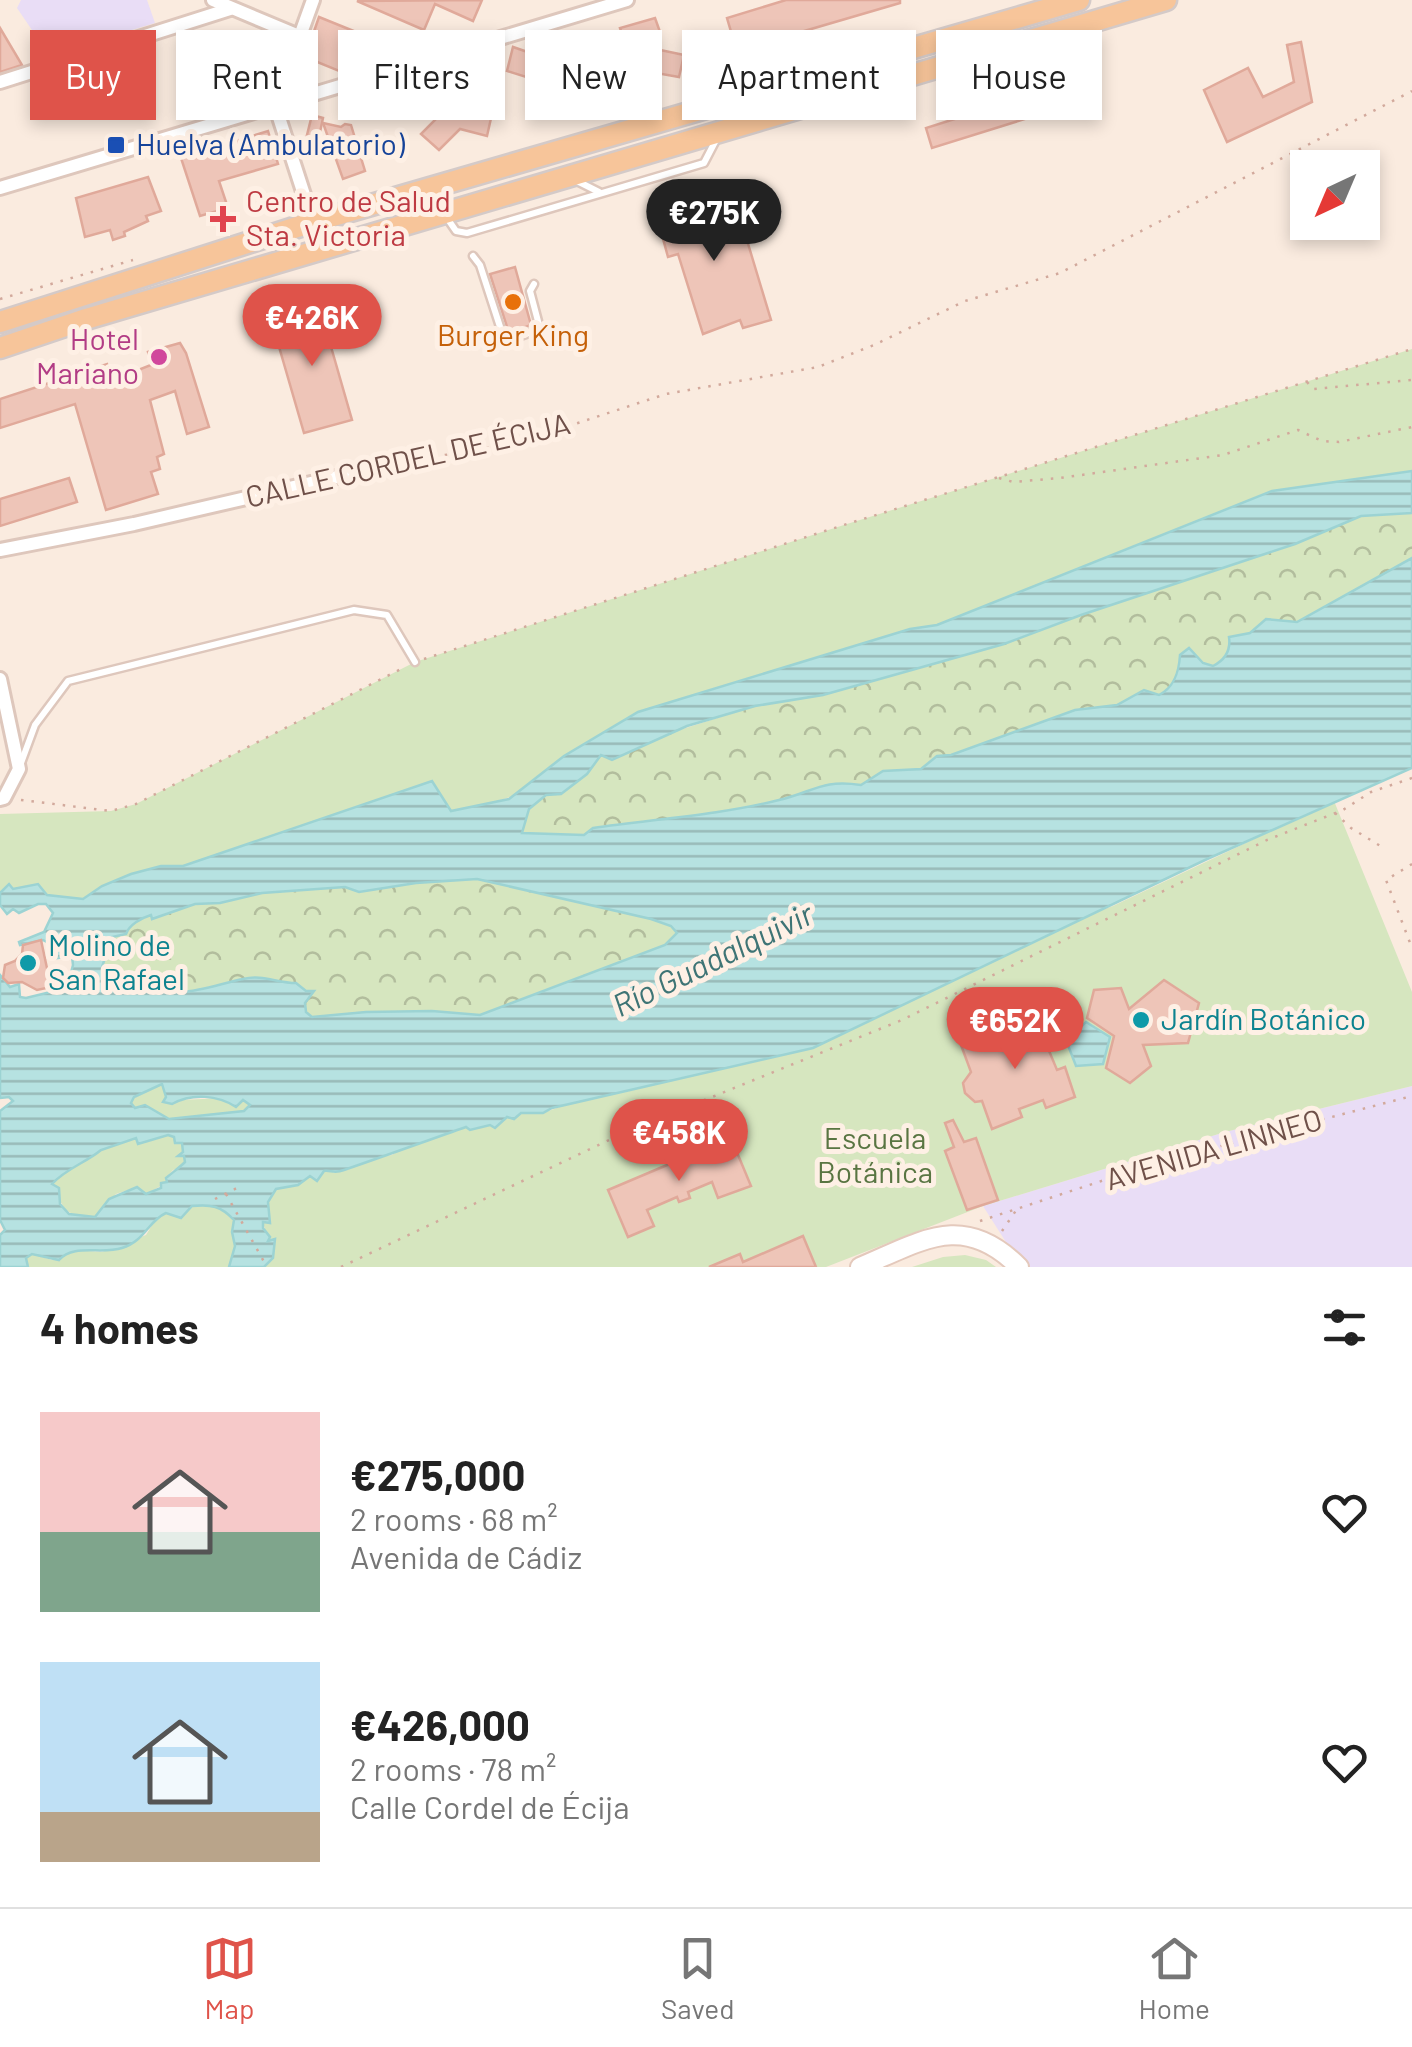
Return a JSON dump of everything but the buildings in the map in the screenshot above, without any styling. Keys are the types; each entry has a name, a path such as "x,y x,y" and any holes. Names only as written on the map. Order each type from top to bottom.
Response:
{"main road":[{"path":"0,322 316,220 1078,0"},
{"path":"1096,20 1127,0"},
{"path":"1054,4 1062,30 1166,0"},
{"path":"0,350 444,212 936,68"}],"street":[{"path":"213,0 284,30"},
{"path":"301,30 313,0"},
{"path":"318,92 626,0"},
{"path":"0,82 230,9"},
{"path":"0,188 226,120"},
{"path":"281,120 308,207 316,220 346,242"},
{"name":"CALLE CORDEL DE ÉCIJA","path":"0,550 134,524 380,467"},
{"path":"0,679 20,769 2,798"},
{"path":"860,1267 946,1233 980,1239 1013,1261"}],"lane":[{"path":"444,212 456,231 466,233 704,163 720,132"},
{"path":"566,178 600,193"},
{"path":"473,256 480,265 504,338 510,340 536,330 539,324 530,291 534,284"},
{"path":"20,769 36,725 68,681 354,610 388,614 415,662"}],"path":[{"name":"CALLE CORDEL DE ÉCIJA","path":"380,467 520,442 666,394 818,366 874,346 965,301 1060,273 1412,91"},
{"path":"2,798 111,812 136,804 415,662 1412,349"},
{"path":"1307,382 1313,388 1412,380"},
{"path":"998,477 1013,482 1060,478 1223,455 1298,430 1322,441 1339,442 1412,426"},
{"path":"341,1267 628,1131 902,1020 1267,840 1412,778"},
{"path":"1334,812 1382,847"},
{"path":"1412,864 1386,880 1412,948"},
{"name":"AVENIDA LINNEO","path":"982,1221 1156,1163 1412,1096"},
{"path":"216,1199 237,1188"},
{"path":"226,1194 267,1267"},
{"path":"1013,1261 1002,1243 1004,1224 1018,1208"}],"shaded area":[{"path":"21,0 147,0 155,23 132,30 32,30 17,8"},
{"path":"1412,1086 1412,1267 1027,1267 1011,1250 983,1206 1225,1132"}],"green space":[{"path":"1412,349 1412,471 1272,491 937,625 910,629 638,712 564,756 519,794 477,808 153,869 105,885 84,898 59,898 9,885 0,893 0,814 111,811 136,804 415,662"},
{"path":"1412,513 1412,558 1297,622 1266,619 1249,633 1230,637 1226,655 1213,667 1180,655 1175,679 1158,695 1144,690 1117,705 1075,710 951,755 937,756 921,769 883,771 861,785 827,785 756,805 594,828 584,835 522,833 529,810 546,795 586,774 601,755 755,706 823,695 1004,644 1295,544 1361,516"},
{"name":"Jardín Botánico","path":"1334,801 1412,992 1412,1086 1225,1132 983,1206 826,1267 264,1267 273,1258 275,1239 268,1241 263,1222 268,1201 276,1189 330,1169 334,1173 367,1158 392,1155 405,1146 466,1127 482,1127 521,1113 543,1113 1113,906"},
{"path":"477,879 651,919 672,926 677,932 665,945 480,1015 432,1011 312,1017 306,1012 306,991 296,983 250,978 181,992 160,989 126,974 106,972 102,967 112,937 147,916 152,919 195,904 220,903 262,893 345,887 359,892"},
{"path":"162,1084 180,1100 225,1098 231,1105 243,1100 250,1105 244,1111 169,1119 130,1103"},
{"path":"168,1134 182,1142 185,1161 166,1178 168,1182 146,1194 137,1187 116,1194 95,1217 70,1213 51,1184 101,1150 136,1138 138,1143"},
{"path":"192,1206 223,1208 234,1220 235,1246 229,1267 28,1267 26,1258 32,1254 52,1260 76,1250 102,1252 146,1235 157,1217 166,1213 181,1218"},
{"path":"965,1255 996,1267 912,1267 943,1257"}],"water":[{"name":"Río Guadalquivir","path":"1412,471 1412,513 1361,516 1295,544 1004,644 823,695 755,706 687,726 612,760 601,755 587,774 561,794 546,795 529,809 522,833 584,835 593,828 756,805 827,785 861,785 883,771 921,769 937,756 951,755 1075,710 1117,705 1144,690 1159,695 1172,683 1180,655 1189,648 1203,663 1213,666 1226,654 1229,637 1250,633 1266,619 1297,622 1412,558 1412,768 1205,860 813,1048 543,1113 521,1113 514,1119 507,1117 495,1128 466,1127 341,1171 324,1171 317,1181 310,1176 298,1185 276,1189 268,1202 270,1223 263,1222 268,1241 275,1239 273,1258 264,1267 229,1267 235,1246 234,1220 220,1209 205,1205 192,1206 181,1218 166,1213 136,1241 122,1248 72,1252 59,1260 32,1254 26,1258 28,1267 0,1267 0,1235 5,1230 0,1220 0,1111 13,1101 0,1098 0,975 10,987 19,984 20,997 26,998 67,988 73,965 72,956 57,958 54,946 43,940 20,945 19,942 44,932 53,913 46,904 38,904 7,914 0,905 0,893 9,884 13,889 38,884 47,895 83,899 131,874 161,866 183,866 432,781 451,811 509,799 564,756 638,712 910,629 937,625 1272,491","holes":["477,879 651,919 671,926 677,933 665,945 480,1015 432,1011 312,1017 306,1012 305,1003 314,991 306,991 296,983 250,978 181,992 160,989 126,974 106,972 102,967 112,937 126,934 147,916 152,919 195,904 220,903 262,893 345,887 359,892","162,1084 166,1097 163,1102 172,1104 205,1097 236,1107 243,1100 250,1105 244,1111 169,1119 145,1105 135,1108 131,1103 134,1097","168,1135 174,1137 175,1143 182,1143 183,1152 178,1156 184,1156 185,1162 166,1178 167,1182 161,1183 161,1188 146,1194 137,1187 109,1199 95,1217 69,1214 60,1204 59,1188 52,1184 63,1174 101,1150 136,1138 138,1144"]},
{"path":"1086,1022 1110,1037 1103,1064 1076,1066 1066,1040"}],"place":[{"name":"Huelva (Ambulatorio)","path":"116,145"},
{"name":"Centro de Salud Sta. Victoria","path":"223,219"},
{"name":"Burger King","path":"513,302"},
{"name":"Hotel Mariano","path":"159,357"},
{"name":"Molino de San Rafael","path":"28,963"},
{"name":"Jardín Botánico","path":"1141,1020"}],"park label":[{"name":"Escuela Botánica","path":"875,1156"}]}
